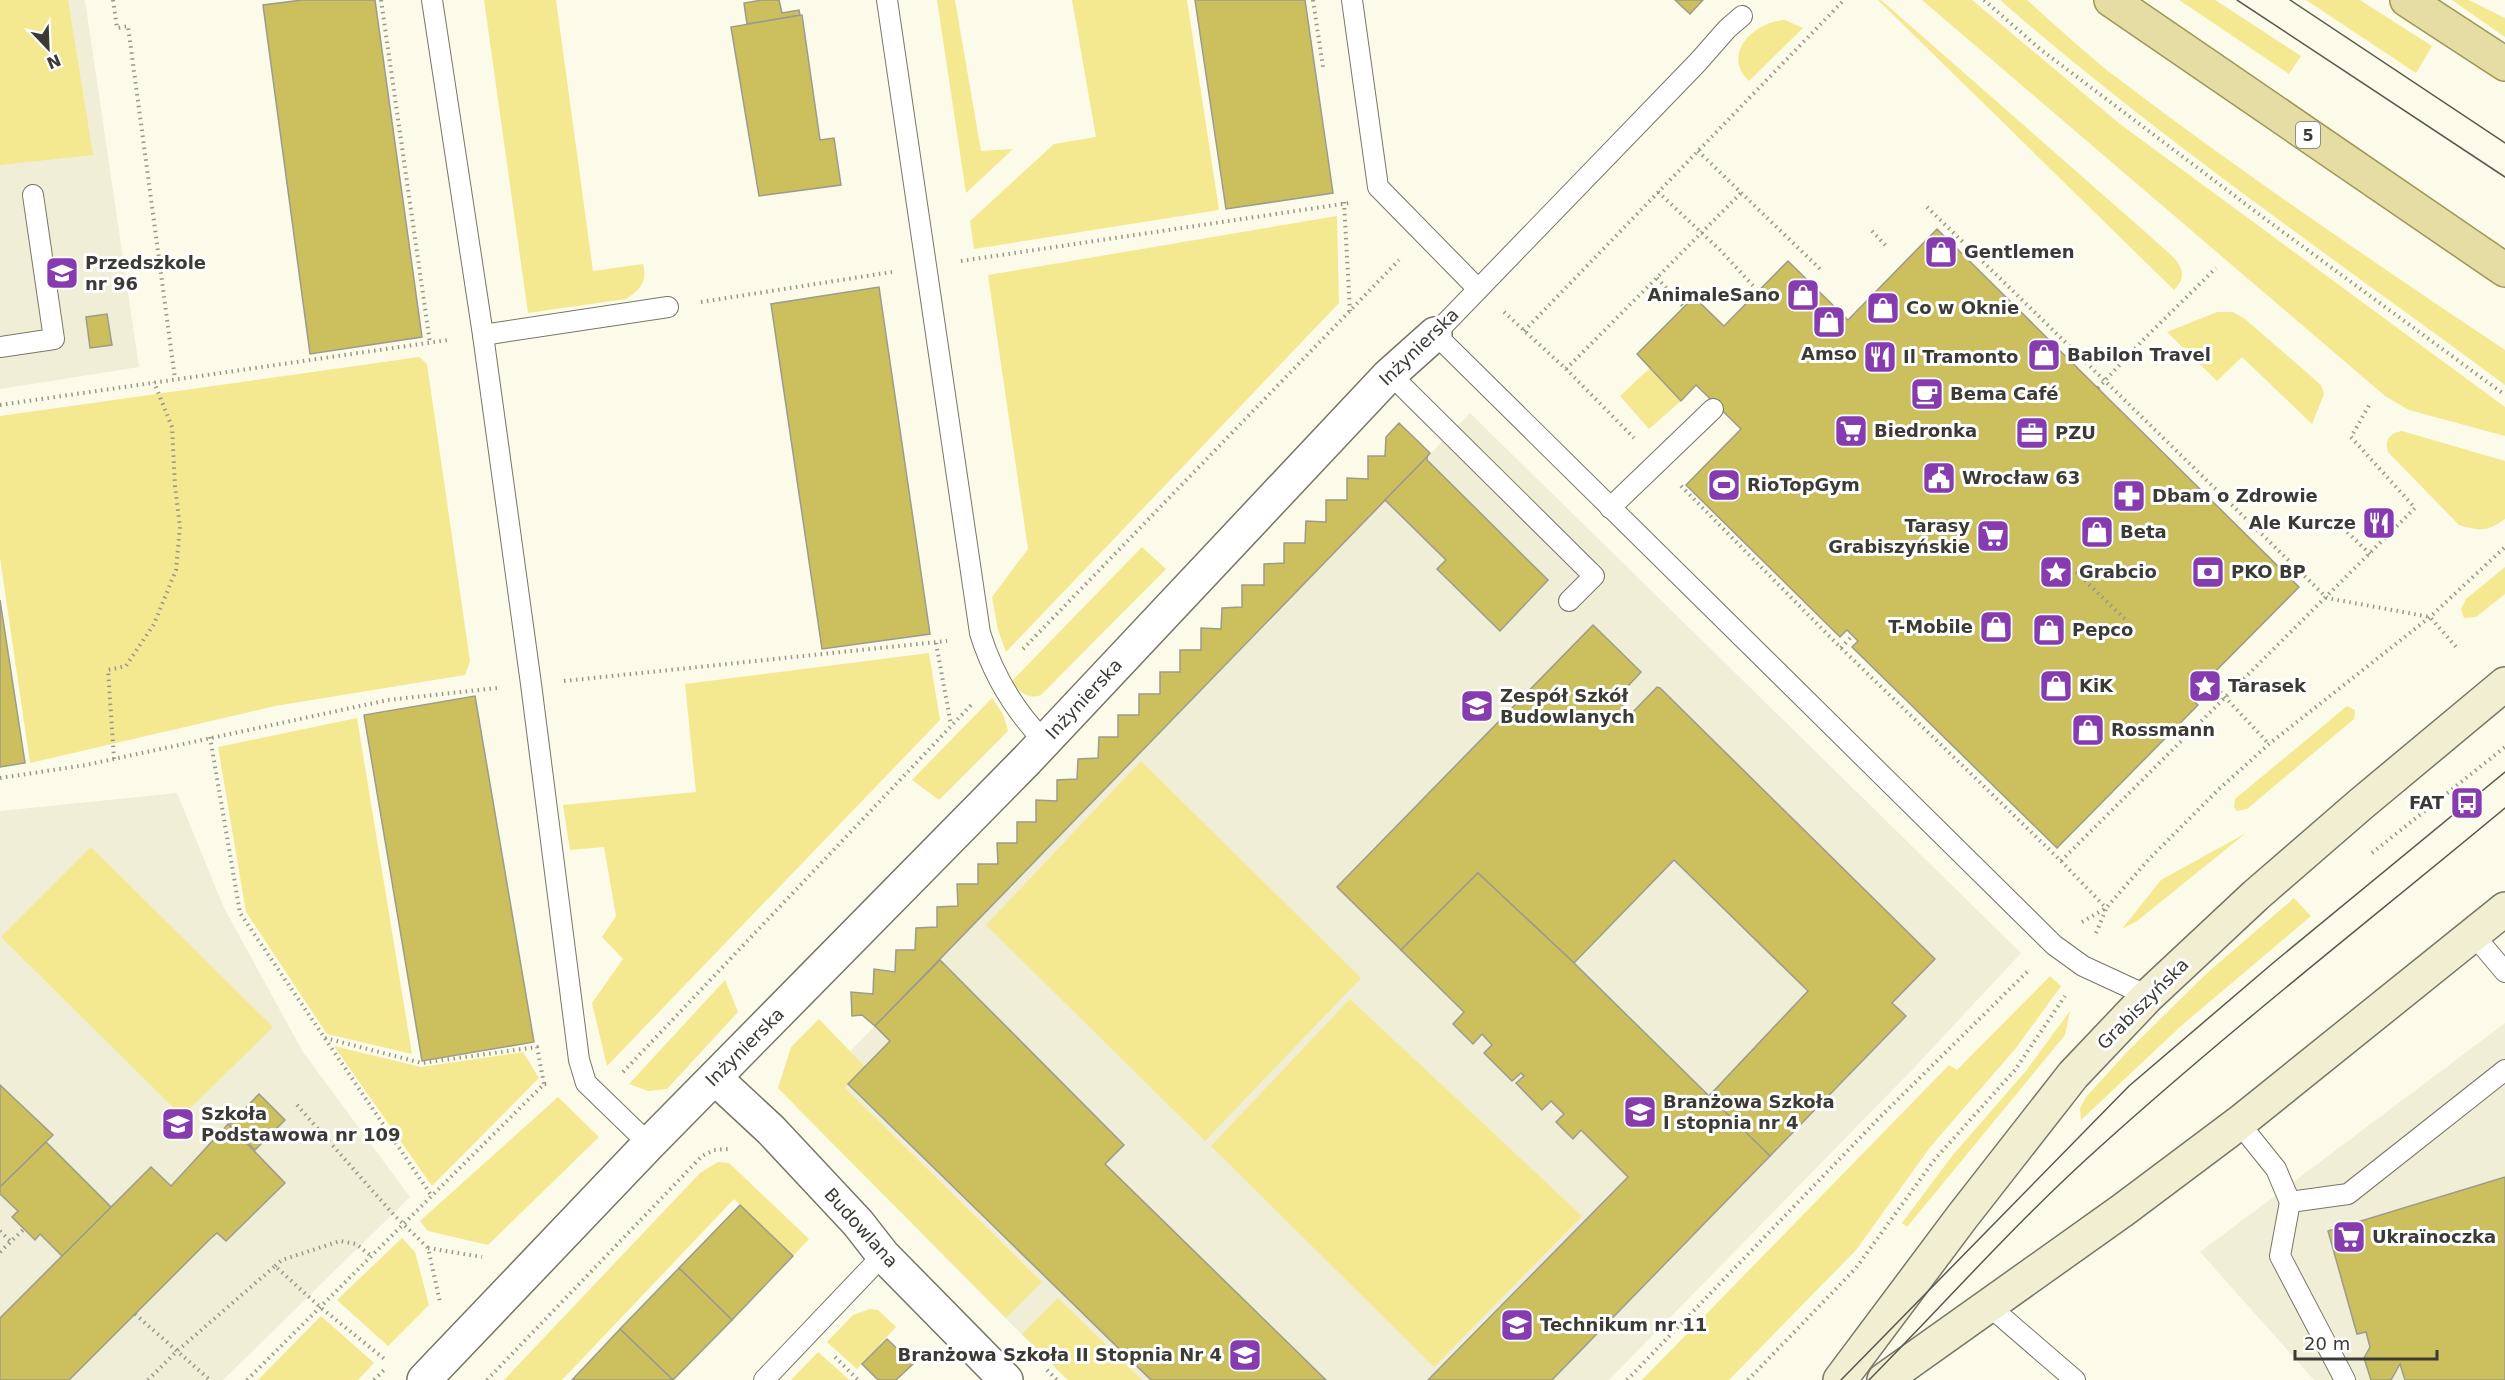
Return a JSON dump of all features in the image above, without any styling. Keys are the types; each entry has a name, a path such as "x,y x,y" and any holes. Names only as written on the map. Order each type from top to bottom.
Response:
{"main road":[{"name":"5","path":"2111,0 2505,270"},
{"path":"2407,0 2505,64"},
{"name":"Grabiszyńska","path":"1840,1380 1962,1217 2073,1075 2148,996 2256,895 2505,684"},
{"path":"1884,1380 2123,1210 2239,1123 2505,909"}],"street":[{"name":"Inżynierska","path":"424,1380 650,1144 1044,741 1390,374 1435,334"},
{"name":"Budowlana","path":"715,1078 771,1130 858,1223 883,1255 1006,1380"}],"lane":[{"path":"432,0 483,335 579,1060 586,1083 650,1144"},
{"path":"887,0 980,633 997,676 1023,719 1044,741"},
{"path":"1352,0 1378,187 1479,290"},
{"name":"Inżynierska","path":"1435,334 1742,16"},
{"path":"0,347 54,339 33,195"},
{"path":"483,335 668,307"},
{"path":"1435,334 2054,945 2083,966 2148,996"},
{"path":"1390,374 1594,576 1569,601"},
{"path":"1610,508 1713,409"},
{"path":"2473,934 2505,972"},
{"path":"2290,1202 2348,1194 2505,1070"},
{"path":"2239,1123 2276,1169 2290,1202 2280,1256 2345,1380"},
{"path":"764,1380 883,1255"},
{"path":"1988,1305 2075,1380"}],"path":[{"path":"113,0 117,28 128,26 175,379"},
{"path":"381,0 430,343"},
{"path":"1313,0 1323,68"},
{"path":"1524,331 1844,0"},
{"path":"1984,0 2049,57 2505,395"},
{"path":"1698,151 1821,270"},
{"path":"1342,192 1350,311"},
{"path":"1658,192 1758,291"},
{"path":"1566,369 1741,194"},
{"path":"668,307 1344,204"},
{"path":"1927,207 2327,598 2430,616 2456,647"},
{"path":"1872,231 1887,246"},
{"path":"247,1380 544,1084 586,1083 618,1078 997,676 1426,235"},
{"path":"2098,388 2216,268"},
{"path":"1657,278 1684,307"},
{"path":"1460,360 1505,312 1566,369 1841,648 2061,861 2106,908"},
{"path":"0,405 483,335"},
{"path":"114,759 108,670 126,666 154,624 176,570 180,527 172,426 154,382"},
{"path":"2061,861 2415,508 2351,437 2372,402"},
{"path":"2343,528 2370,554"},
{"path":"1628,1380 1880,1117 2070,929 2106,908 2157,851 2218,790 2269,744 2430,616 2505,547"},
{"path":"2076,572 2128,622"},
{"path":"0,778 114,759 388,700 936,643 980,633"},
{"path":"1841,648 1852,636"},
{"path":"936,643 951,726"},
{"path":"2208,679 2269,744"},
{"path":"210,737 240,913 431,1195"},
{"path":"2366,859 2505,747"},
{"path":"1748,1380 1856,1268 1935,1159 2015,1070 2067,993"},
{"path":"325,1038 422,1063 537,1047 544,1084"},
{"path":"297,1104 404,1225 428,1248 441,1303"},
{"path":"487,1380 702,1156 714,1150 735,1150"},
{"path":"0,1252 24,1229"},
{"path":"0,1231 11,1242"},
{"path":"148,1380 177,1351 282,1260 340,1241 356,1244 371,1256"},
{"path":"428,1248 486,1258"},
{"path":"275,1266 389,1364"},
{"path":"135,1314 210,1380"}],"shaded area":[{"name":"Przedszkole nr 96","path":"0,0 85,0 139,367 0,389"},
{"path":"0,0 68,0 93,155 0,165"},
{"path":"484,0 556,0 593,271 643,264 644,280 626,299 528,313"},
{"path":"937,0 955,0 981,151 1013,149 966,193"},
{"path":"1072,0 1187,0 1219,210 974,249 970,221 1054,144 1096,137"},
{"path":"1878,0 1881,0 2171,255 2181,268 2182,275 2174,290"},
{"path":"1922,0 1972,0 2120,124 2505,407 2505,436 2409,410 2385,396"},
{"path":"2000,0 2027,0 2096,61 2167,115 2311,218 2505,350 2505,385 2185,150 2060,51"},
{"path":"2179,0 2215,0 2301,56 2289,74"},
{"path":"2306,0 2360,0 2432,46 2416,73"},
{"path":"2452,0 2469,0 2505,18 2505,37"},
{"path":"1785,20 1803,28 1749,81 1741,71 1738,60 1745,41 1763,26"},
{"path":"1337,216 1339,303 1006,652 998,630 992,597 1028,549 988,275"},
{"path":"2217,312 2233,312 2245,319 2321,385 2324,394 2312,424 2242,357 2217,381 2167,332"},
{"path":"419,357 427,364 470,661 465,675 275,706 30,763 0,558 0,416"},
{"path":"1650,368 1681,401 1649,429 1620,396"},
{"name":"Zespół Szkół Budowlanych","path":"1470,413 2021,953 1913,1069 1609,1380 1067,1380 796,1107"},
{"path":"2402,431 2505,461 2505,519 2483,529 2459,525 2388,452 2389,438 2394,433"},
{"path":"1142,547 1166,569 1041,695 1028,696 1021,692 1011,682"},
{"path":"2505,567 2505,594 2476,617 2464,618 2461,609 2466,599"},
{"path":"929,653 940,720 607,1066 592,1003 623,959 602,937 616,916 604,847 570,850 563,805 696,792 685,684"},
{"path":"992,698 1003,714 1008,731 939,800 912,780"},
{"path":"2347,706 2355,710 2354,719 2247,809 2237,811 2234,807 2235,799"},
{"path":"357,718 412,1054 327,1034 246,912 218,747"},
{"path":"1141,761 1361,978 1205,1141 986,925"},
{"name":"Szkoła Podstawowa nr 109","path":"177,793 224,908 303,1052 410,1197 223,1380 0,1380 0,811"},
{"path":"2246,833 2137,921 2122,929 2161,880"},
{"path":"91,847 273,1027 182,1116 1,937"},
{"path":"2294,898 2311,916 2181,1026 2081,1120 2080,1108 2086,1097 2128,1051 2207,973"},
{"path":"2050,976 2061,986 2016,1048 1931,1146 1856,1250 1729,1380 1642,1380 1949,1065 1957,1070"},
{"path":"725,980 738,1012 667,1089 648,1091 629,1084"},
{"path":"1350,999 1582,1216 1434,1367 1211,1146"},
{"path":"2070,1011 2065,1035 1907,1227 1902,1223 1952,1156 2026,1071"},
{"path":"819,1019 865,1067 845,1088 1042,1282 1006,1318 778,1088 791,1047"},
{"path":"2505,1023 2505,1380 2314,1380 2200,1252"},
{"path":"334,1046 421,1067 523,1052 539,1078 432,1186"},
{"path":"558,1097 599,1137 488,1245 428,1231 420,1221"},
{"path":"718,1162 729,1163 809,1239 793,1256 734,1199 562,1380 504,1380 700,1173"},
{"path":"402,1238 415,1252 429,1305 388,1346 337,1300"},
{"path":"1058,1298 1142,1380 1068,1380 1022,1334"},
{"path":"870,1309 878,1310 896,1327 857,1369 827,1342 853,1315"},
{"path":"321,1316 374,1363 358,1380 258,1380"},
{"path":"818,1352 845,1376 849,1380 791,1380"}],"building":[{"path":"302,0 375,0 422,337 310,354 263,5"},
{"path":"779,0 782,13 799,10 800,15 747,24 744,3"},
{"path":"1195,0 1305,0 1333,193 1226,209"},
{"path":"1675,0 1703,0 1690,14"},
{"path":"802,15 820,140 834,138 841,185 759,196 731,27"},
{"name":"Tarasy Grabiszyńskie","path":"1937,229 2299,587 2190,697 2198,705 2057,848 1852,647 1858,641 1847,630 1840,637 1686,485 1741,429 1696,385 1681,401 1637,354 1694,297 1724,326 1788,261 1848,320"},
{"path":"879,287 930,634 822,649 771,304"},
{"path":"107,314 112,345 90,348 86,317"},
{"path":"1399,423 1430,453 1427,457 875,1026 862,1015 852,1016 851,992 873,994 874,969 895,972 896,950 915,950 916,928 937,927 937,907 958,906 957,884 978,884 978,864 998,864 997,843 1017,843 1017,822 1036,822 1036,800 1057,801 1057,780 1077,779 1078,759 1098,758 1099,737 1118,737 1118,715 1139,715 1139,694 1160,694 1160,672 1180,672 1180,650 1201,650 1201,628 1221,629 1222,608 1242,607 1242,585 1264,585 1264,564 1284,563 1284,543 1305,543 1306,521 1326,522 1326,500 1347,500 1347,478 1368,479 1368,456 1385,456 1386,437"},
{"path":"1427,457 1427,460 1548,580 1500,631 1437,569 1446,560 1385,500"},
{"path":"0,600 25,763 0,767"},
{"path":"1593,625 1641,672 1616,699 1631,714 1657,687 1660,688 1935,959 1892,1003 1906,1016 1770,1156 1708,1097 1808,991 1674,860 1574,963 1478,873 1401,950 1337,887"},
{"path":"475,696 534,1042 422,1061 364,715"},
{"path":"1478,873 1574,963 1770,1156 1552,1380 1428,1380 1628,1177 1581,1130 1573,1139 1556,1122 1564,1114 1551,1101 1542,1110 1516,1083 1524,1076 1521,1073 1512,1081 1484,1053 1492,1045 1482,1034 1473,1044 1453,1024 1464,1012 1401,950"},
{"path":"940,960 1124,1145 1105,1164 1326,1380 1151,1380 848,1084 890,1041 875,1026"},
{"path":"0,1085 53,1135 0,1187"},
{"path":"259,1094 285,1120 255,1150 229,1125"},
{"path":"228,1124 285,1183 226,1241 217,1233 210,1239 69,1380 0,1380 0,1318 151,1167 171,1186"},
{"path":"46,1142 111,1207 62,1256 40,1234 35,1240 12,1217 18,1211 0,1194 0,1187"},
{"path":"2505,1177 2505,1380 2405,1380 2400,1364 2391,1380 2371,1380 2364,1358 2370,1347 2366,1332 2357,1334 2328,1231"},
{"path":"740,1205 793,1256 732,1320 679,1268"},
{"path":"679,1268 732,1320 673,1380 620,1329"},
{"path":"620,1329 673,1380 572,1380"},
{"path":"887,1339 913,1364 896,1380 878,1380 862,1364"}],"tram line":[{"path":"2237,0 2505,177"},
{"path":"2290,0 2505,143"},
{"path":"1841,1380 2129,1086 2273,963 2505,772"},
{"path":"1869,1380 2013,1231 2102,1145 2251,1016 2505,808"}],"place":[{"name":"Gentlemen","path":"1941,252"},
{"name":"Przedszkole nr 96","path":"62,273"},
{"name":"AnimaleSano","path":"1803,295"},
{"name":"Co w Oknie","path":"1883,308"},
{"name":"Amso","path":"1829,322"},
{"name":"Babilon Travel","path":"2044,355"},
{"name":"Il Tramonto","path":"1880,357"},
{"name":"Bema Café","path":"1927,394"},
{"name":"Biedronka","path":"1851,431"},
{"name":"PZU","path":"2032,433"},
{"name":"Wrocław 63","path":"1939,478"},
{"name":"RioTopGym","path":"1724,485"},
{"name":"Dbam o Zdrowie","path":"2129,496"},
{"name":"Ale Kurcze","path":"2379,523"},
{"name":"Beta","path":"2097,532"},
{"name":"Tarasy Grabiszyńskie","path":"1993,536"},
{"name":"Grabcio","path":"2056,572"},
{"name":"PKO BP","path":"2208,572"},
{"name":"T-Mobile","path":"1996,627"},
{"name":"Pepco","path":"2049,630"},
{"name":"KiK","path":"2056,686"},
{"name":"Tarasek","path":"2205,686"},
{"name":"Zespół Szkół Budowlanych","path":"1477,706"},
{"name":"Rossmann","path":"2088,730"},
{"name":"FAT","path":"2467,803"},
{"name":"Branżowa Szkoła I stopnia nr 4","path":"1640,1112"},
{"name":"Szkoła Podstawowa nr 109","path":"178,1124"},
{"name":"Ukraïnoczka","path":"2349,1237"},
{"name":"Technikum nr 11","path":"1517,1325"},
{"name":"Branżowa Szkoła II Stopnia Nr 4","path":"1245,1355"}]}
